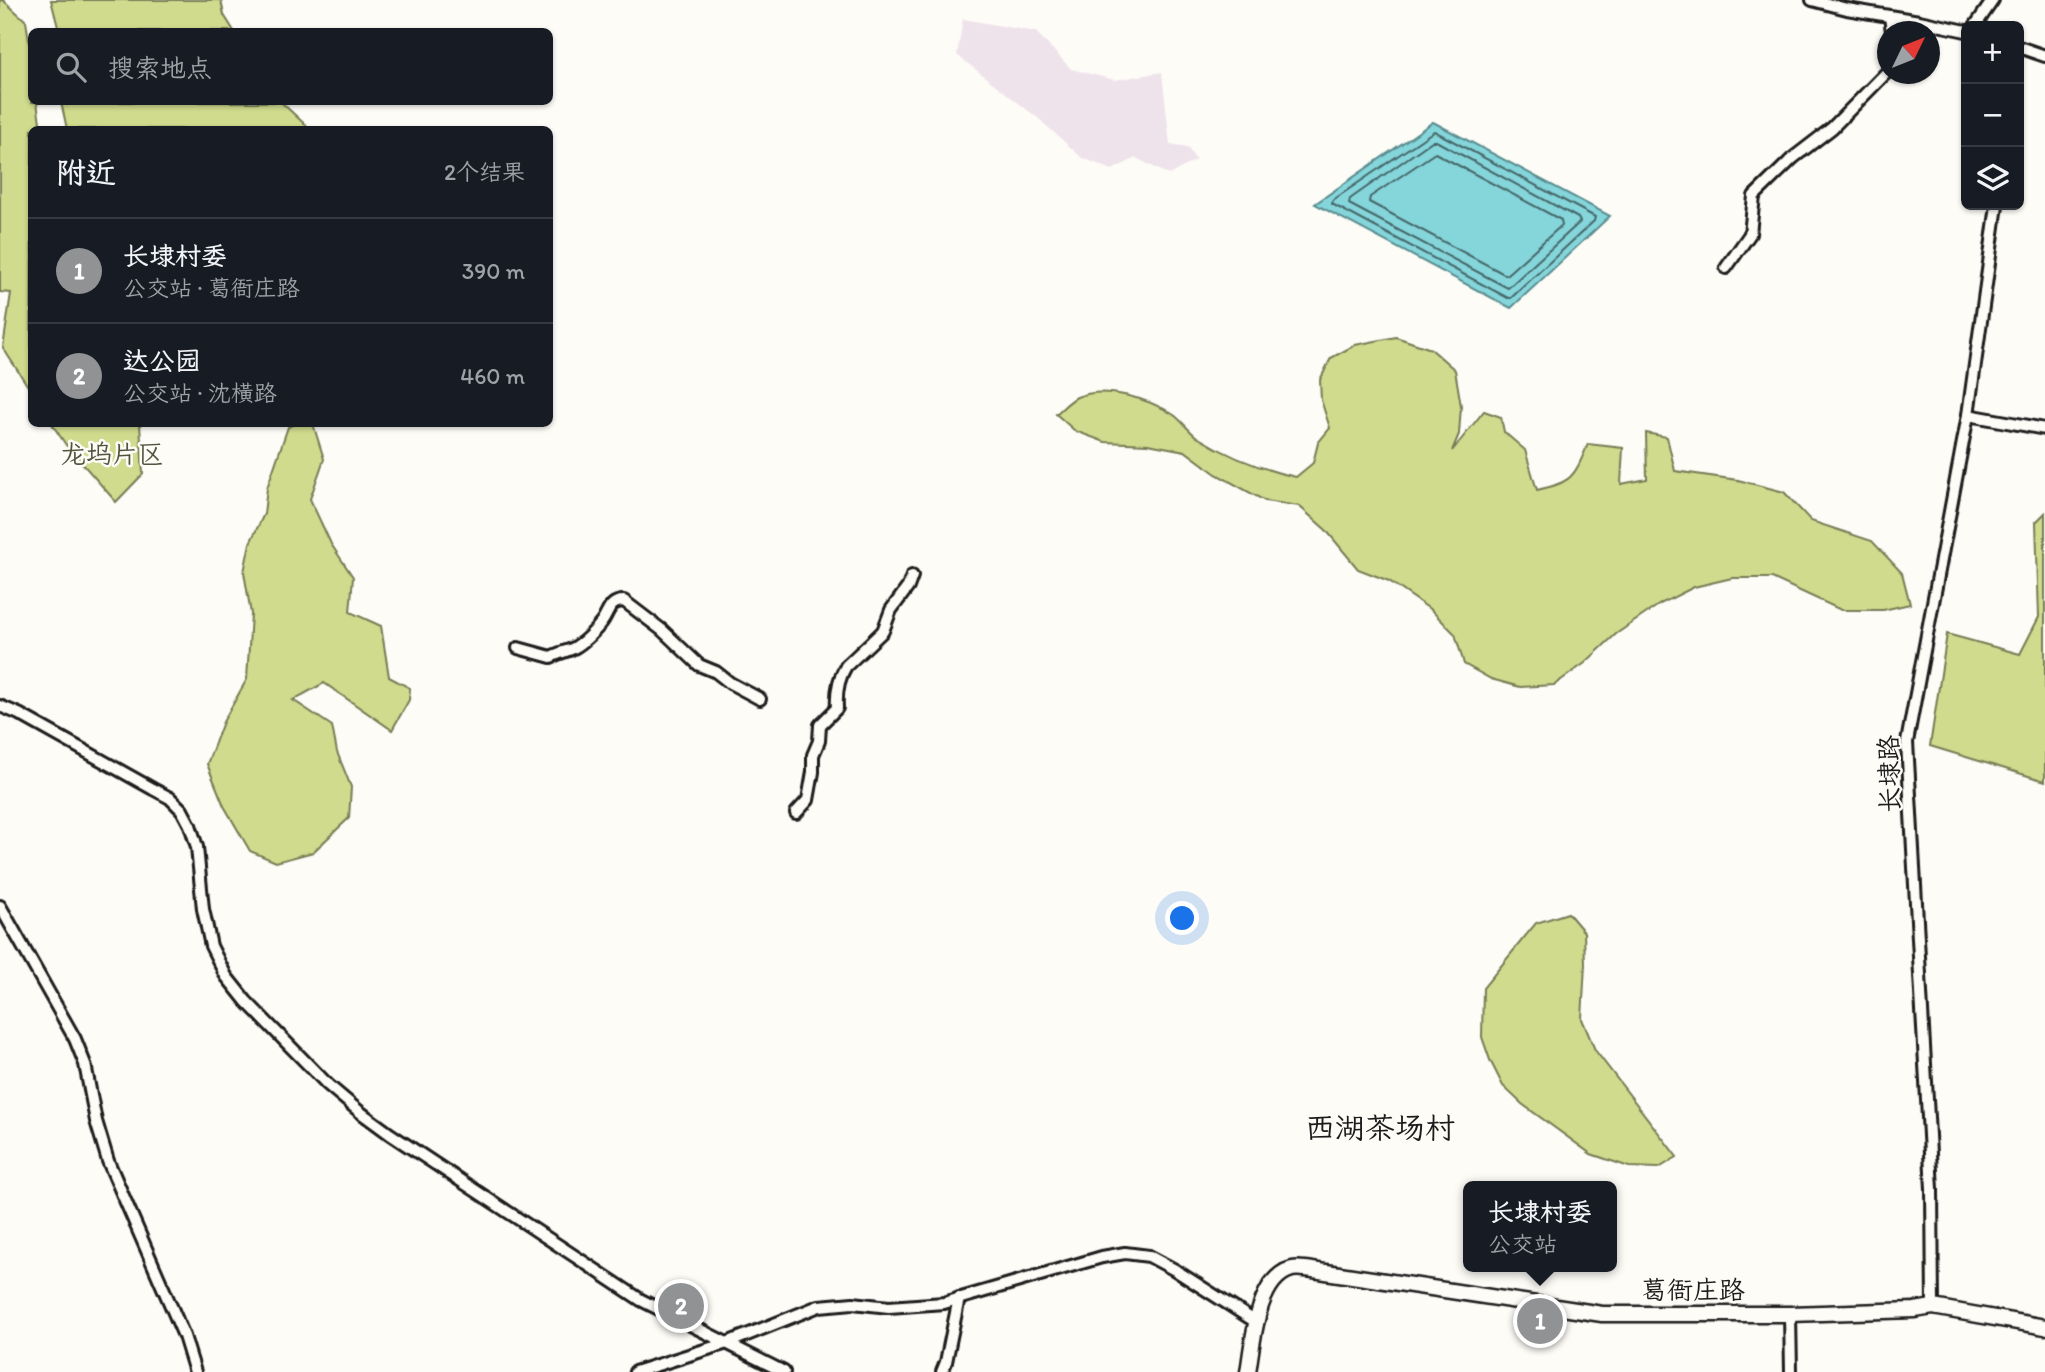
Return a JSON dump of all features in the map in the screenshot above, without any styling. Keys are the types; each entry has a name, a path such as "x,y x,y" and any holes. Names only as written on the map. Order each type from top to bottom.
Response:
{"street":[{"path":"1812,0 1961,30"},
{"path":"1978,21 1993,0"},
{"path":"1890,16 1891,21"},
{"path":"2024,49 2045,56"},
{"path":"1726,268 1750,234 1754,195 1793,158 1832,128 1877,82"},
{"name":"长埭路","path":"1933,1307 1932,1189 1908,742 1968,415 1996,210"},
{"path":"1968,415 2045,429"},
{"path":"796,813 808,800 813,755 819,741 820,725 837,708 836,693 842,673 883,631 891,610 908,587 912,576"},
{"path":"517,648 551,656 577,646 601,623 608,608 618,601 624,601 662,630 699,665 716,672 760,699"},
{"path":"0,706 170,798 182,810 197,847 203,909 211,946 226,976 247,1001 336,1091 390,1134 641,1300 784,1372"},
{"path":"0,906 75,1040 85,1063 96,1121 108,1161 184,1336 195,1372"},
{"path":"635,1372 727,1343 819,1306 853,1303 889,1307 944,1303 1102,1257 1125,1253 1158,1260 1256,1322"},
{"name":"葛衙庄路","path":"1248,1372 1256,1322 1268,1287 1279,1275 1294,1269 1602,1314 1790,1314 1915,1310 1933,1307 2045,1327"},
{"path":"942,1372 959,1298"},
{"path":"1790,1314 1791,1372"}],"shaded area":[{"path":"963,19 1036,32 1071,69 1115,80 1162,72 1170,144 1187,147 1196,160 1169,175 1136,158 1112,170 1081,157 1039,119 957,55"}],"green space":[{"name":"龙坞片区","path":"0,0 3,0 26,21 28,105 37,105 41,126 28,126 28,386 3,348 11,293 0,292"},
{"path":"51,0 221,0 224,15 232,28 58,28"},
{"path":"62,105 284,105 307,126 66,126"},
{"path":"1396,337 1431,349 1455,370 1461,406 1459,434 1452,451 1484,411 1501,417 1504,432 1525,450 1537,490 1558,484 1571,476 1588,444 1623,448 1621,484 1647,479 1646,433 1667,437 1675,471 1738,480 1784,492 1811,521 1872,541 1902,573 1910,604 1883,610 1841,610 1772,578 1732,578 1694,587 1660,604 1616,634 1585,663 1554,685 1520,687 1491,679 1464,664 1455,634 1431,610 1389,581 1358,569 1326,530 1299,506 1265,501 1216,474 1185,451 1148,444 1105,442 1075,431 1056,414 1077,397 1088,394 1113,393 1140,399 1164,409 1177,417 1197,437 1233,456 1296,477 1313,463 1318,443 1330,428 1321,400 1320,380 1331,358 1355,345"},
{"name":"龙坞片区","path":"54,427 140,427 143,474 116,502 66,445"},
{"path":"288,427 314,427 324,459 310,499 331,544 353,577 350,612 381,626 389,677 410,688 409,700 392,730 324,683 293,700 332,726 337,752 351,787 349,818 313,852 276,862 250,851 224,806 207,764 223,722 247,679 251,614 244,572 250,543 264,514 267,488"},
{"path":"2045,513 2045,781 1930,746 1947,634 2020,654 2039,617 2036,522"},
{"path":"1568,913 1584,932 1582,1019 1595,1050 1677,1157 1659,1168 1629,1167 1591,1154 1522,1104 1503,1086 1490,1060 1482,1037 1483,988 1536,923"}],"water":[{"path":"1433,122 1610,216 1511,308 1315,204"}],"place":[{"name":"达公园","path":"681,1306"},
{"name":"长埭村委","path":"1540,1321"}],"district":[{"name":"西湖茶场村","path":"1380,1127"}]}
